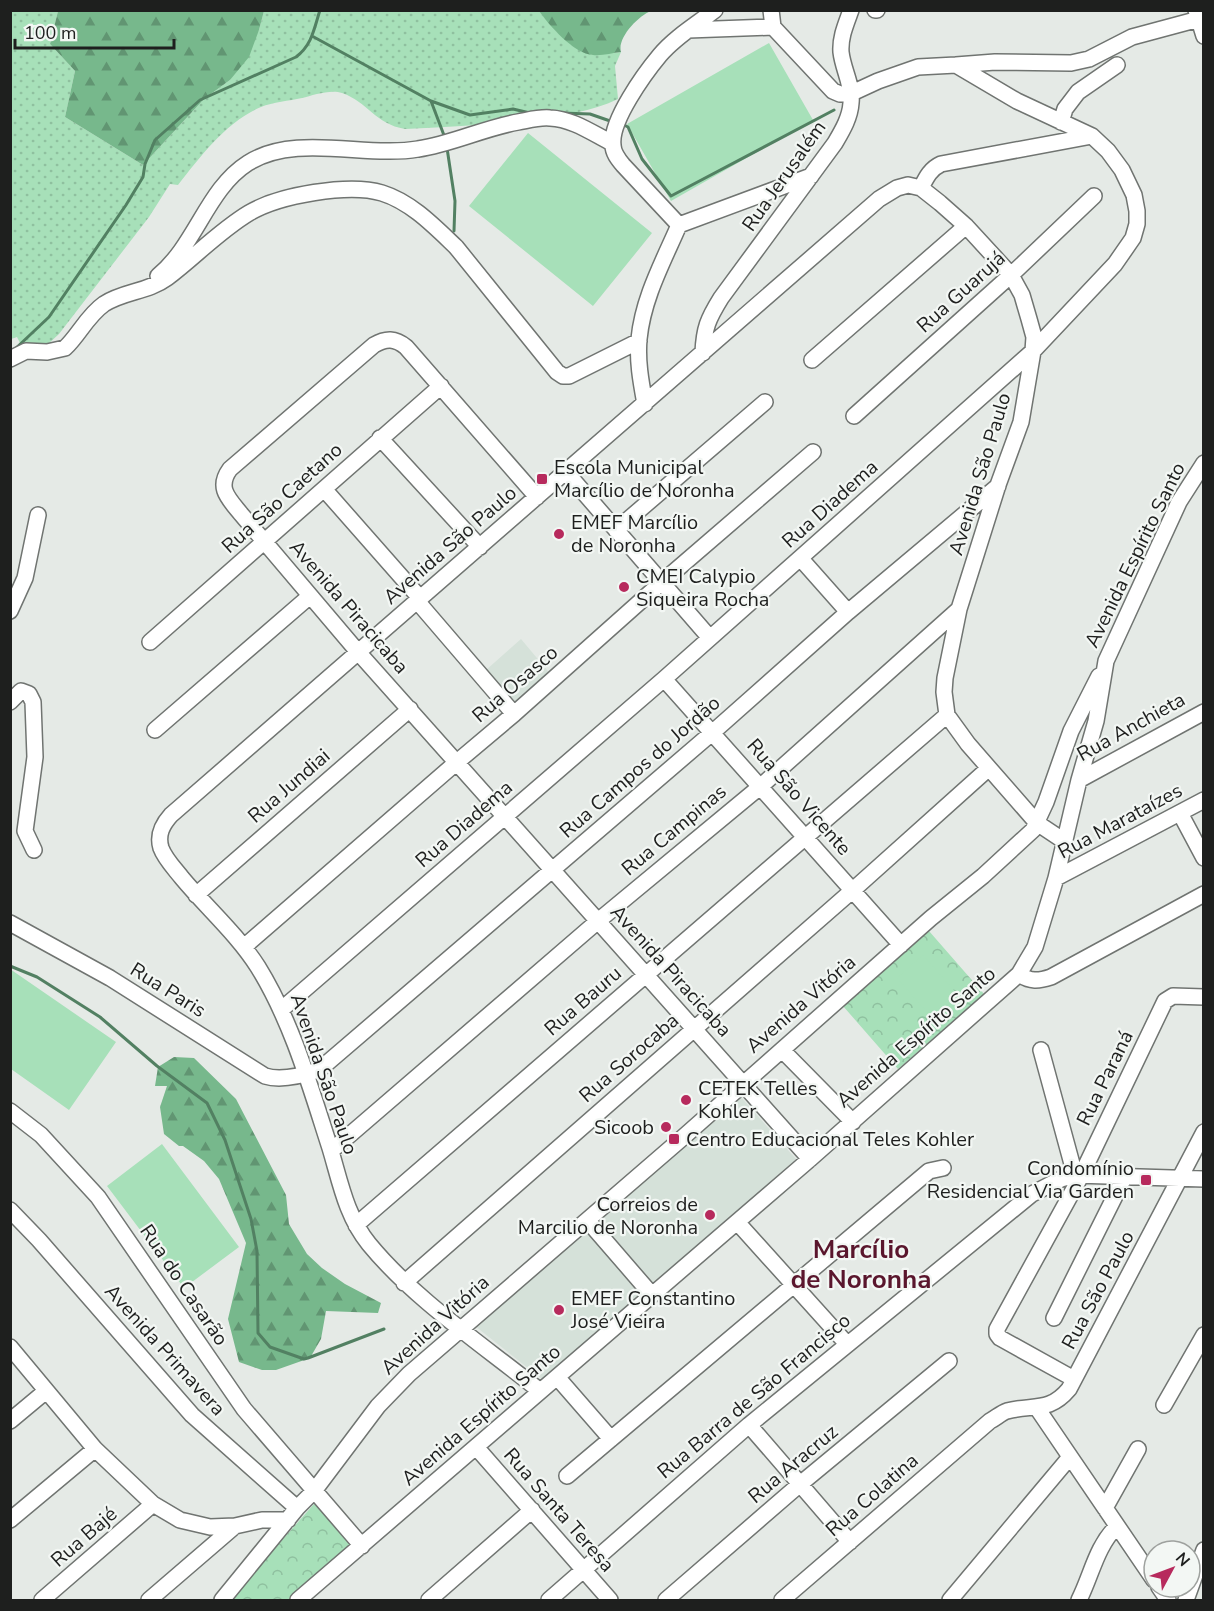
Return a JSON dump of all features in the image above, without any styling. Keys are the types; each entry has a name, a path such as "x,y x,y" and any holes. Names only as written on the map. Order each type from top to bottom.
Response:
{"street":[{"path":"679,225 623,165 615,154 612,143 621,115 661,54 715,10"},
{"path":"771,10 773,27 827,86 840,94 852,93 918,67 995,62 1071,63 1089,59 1132,37 1198,15 1203,36"},
{"name":"Rua Jerusalém","path":"703,353 703,336 708,319 716,305 835,143 847,120 852,93 842,53 844,28 851,10"},
{"path":"688,30 773,27"},
{"path":"956,65 1017,101 1092,136"},
{"path":"1061,122 1065,109 1078,92 1117,65"},
{"path":"142,289 164,271 194,232 216,195 229,179 247,163 261,156 286,150 336,147 379,152 418,149 496,126 549,117 575,123 612,143"},
{"path":"921,188 928,174 934,167 941,164 1092,136"},
{"name":"Rua Diadema","path":"282,1010 801,559 1033,351 1115,264 1133,238 1137,224 1137,211 1129,182 1108,151 1092,136"},
{"path":"645,404 639,370 639,341 644,313 653,283 679,225 811,176"},
{"name":"Avenida São Paulo","path":"540,1391 404,1283 368,1243 356,1225 344,1200 306,1074 282,1010 245,946 196,895 165,857 160,838 164,822 879,199 897,188 908,185 921,188 966,226 1011,275 1022,295 1034,337 1021,422 998,485 959,609 945,678 947,715"},
{"path":"10,359 26,351 47,352 65,348 97,310 106,303 157,285 250,212 285,198 319,192 361,190 382,193 403,203 456,246 557,372 563,376 569,376 639,341"},
{"name":"Rua Guarujá","path":"854,416 1011,275 1094,196"},
{"path":"812,360 966,226"},
{"name":"Avenida Piracicaba","path":"537,497 441,386 400,342 391,340 382,340 374,345 230,470 223,484 227,496 358,652 810,1159"},
{"name":"Rua São Caetano","path":"150,642 441,386"},
{"path":"616,530 765,402"},
{"path":"380,438 480,547"},
{"name":"Rua Osasco","path":"245,946 813,452"},
{"name":"Avenida Espírito Santo","path":"298,1600 853,1122 1019,974 1035,947 1056,878 1079,780 1096,721 1106,661 1179,502 1201,470"},
{"path":"566,472 710,638"},
{"name":"Rua Campos do Jordão","path":"306,1074 324,1067 713,732 848,612 998,485"},
{"path":"324,489 514,714"},
{"path":"10,611 25,578 38,515"},
{"path":"801,559 848,612"},
{"path":"155,730 310,596"},
{"name":"Rua Campinas","path":"331,1151 598,921 761,786 959,609"},
{"name":"Avenida Vitória","path":"222,1600 292,1514 314,1491 378,1406 409,1374 588,1221 1026,837 1037,823 1077,717 1106,661"},
{"name":"Rua São Vicente","path":"664,679 901,945"},
{"path":"10,702 21,691 26,691 33,702 35,757 25,831 34,850"},
{"name":"Rua Jundiai","path":"196,895 410,709"},
{"name":"Rua Anchieta","path":"1079,780 1203,712"},
{"path":"1077,717 1091,714 1096,721"},
{"path":"947,715 1037,823 1064,841"},
{"name":"Rua Bauru","path":"356,1225 947,715"},
{"name":"Rua Sorocaba","path":"404,1283 853,891 989,768"},
{"name":"Rua Marataízes","path":"1056,878 1203,800"},
{"path":"1180,813 1203,858"},
{"path":"1019,974 1026,979 1038,981 1051,977 1203,894"},
{"name":"Rua Paris","path":"10,923 110,978 265,1076 275,1078 306,1074"},
{"name":"Rua Paraná","path":"1074,1379 1000,1338 997,1329 1168,998 1173,996 1203,997"},
{"path":"782,1050 853,1122"},
{"path":"1041,1050 1078,1176 1203,1179"},
{"name":"Rua do Casarão","path":"10,1111 48,1142 98,1197 244,1409 314,1491"},
{"name":"Rua São Paulo","path":"990,1421 1006,1412 1053,1404 1062,1397 1074,1379 1203,1132"},
{"path":"567,1476 929,1171 943,1168"},
{"name":"Rua Barra de São Francisco","path":"549,1600 749,1425 1018,1205 1049,1184 1078,1176"},
{"path":"1054,1318 1124,1178"},
{"name":"Avenida Primavera","path":"10,1210 192,1415 292,1514"},
{"path":"588,1221 652,1295"},
{"path":"737,1222 847,1344"},
{"path":"1164,1405 1203,1335"},
{"path":"10,1347 95,1449 153,1504 180,1520 210,1527 235,1526 292,1514"},
{"name":"Rua Aracruz","path":"666,1600 949,1361"},
{"path":"557,1377 611,1439"},
{"path":"10,1421 46,1391"},
{"path":"1037,1408 1142,1562"},
{"name":"Rua Colatina","path":"782,1600 990,1421"},
{"path":"749,1425 850,1542"},
{"name":"Rua Santa Teresa","path":"476,1447 610,1600"},
{"path":"10,1520 95,1449"},
{"path":"1105,1508 1138,1449"},
{"path":"950,1600 1070,1457"},
{"path":"314,1491 362,1546"},
{"name":"Rua Bajé","path":"42,1600 153,1504"},
{"path":"429,1600 531,1510"},
{"path":"149,1600 235,1526"},
{"path":"1079,1600 1098,1550 1117,1526"},
{"path":"1186,1600 1203,1550"}],"shaded area":[{"path":"521,639 552,676 522,703 513,703 486,670"},
{"path":"740,1096 796,1159 654,1284 598,1221"},
{"name":"EMEF Constantino José Vieira","path":"586,1229 643,1294 543,1380 475,1326"}],"green space":[{"path":"11,11 58,11 50,44 75,71 65,117 143,165 204,99 230,80 259,30 264,11 539,11 557,32 592,55 621,52 615,66 618,99 587,110 556,116 486,124 405,129 386,123 359,102 338,92 322,93 261,107 236,121 225,131 178,185 170,184 149,217 59,334 47,345 21,345 17,337 11,339"},
{"path":"58,11 264,11 249,57 230,80 204,99 143,165 65,117 75,71 50,44"},
{"path":"539,11 651,11 640,18 625,34 621,52 596,55 578,50 570,44 555,31"},
{"path":"769,43 813,120 671,201 627,124"},
{"path":"528,133 652,233 593,306 469,206"},
{"path":"929,931 984,994 898,1069 843,1006"},
{"path":"923,955 959,996 933,1019 897,978"},
{"path":"10,969 116,1042 69,1110 11,1069"},
{"path":"174,1057 194,1058 236,1099 286,1195 289,1224 307,1254 345,1284 381,1303 378,1313 326,1311 321,1339 310,1358 276,1370 262,1370 239,1362 228,1319 246,1243 219,1179 204,1161 164,1134 160,1107 167,1086 155,1086 158,1067"},
{"path":"162,1144 239,1247 184,1288 107,1186"},
{"path":"314,1504 357,1546 289,1600 229,1600"}],"waterway":[{"path":"14,350 49,317 126,205 143,177 145,164 155,140 200,100 296,57 309,42 320,10"},
{"path":"312,36 431,101 470,115 513,109 530,113"},
{"path":"431,101 445,138"},
{"path":"622,124 628,127 642,159 671,196 834,110"},
{"path":"561,113 590,114 613,122"},
{"path":"447,148 455,201 454,231"},
{"path":"10,966 37,977 100,1017 157,1066 207,1103 225,1140 251,1219 257,1251 258,1333 270,1347 304,1359 384,1329"}],"place":[{"name":"Escola Municipal Marcílio de Noronha","path":"542,479"},
{"name":"EMEF Marcílio de Noronha","path":"559,534"},
{"name":"CMEI Calypio Siqueira Rocha","path":"624,587"},
{"name":"CETEK Telles Kohler","path":"686,1100"},
{"name":"Sicoob","path":"666,1127"},
{"name":"Centro Educacional Teles Kohler","path":"674,1139"},
{"name":"Condomínio Residencial Via Garden","path":"1146,1180"},
{"name":"Correios de Marcilio de Noronha","path":"710,1215"},
{"name":"EMEF Constantino José Vieira","path":"559,1310"}],"district":[{"name":"Marcílio de Noronha","path":"861,1264"}]}
